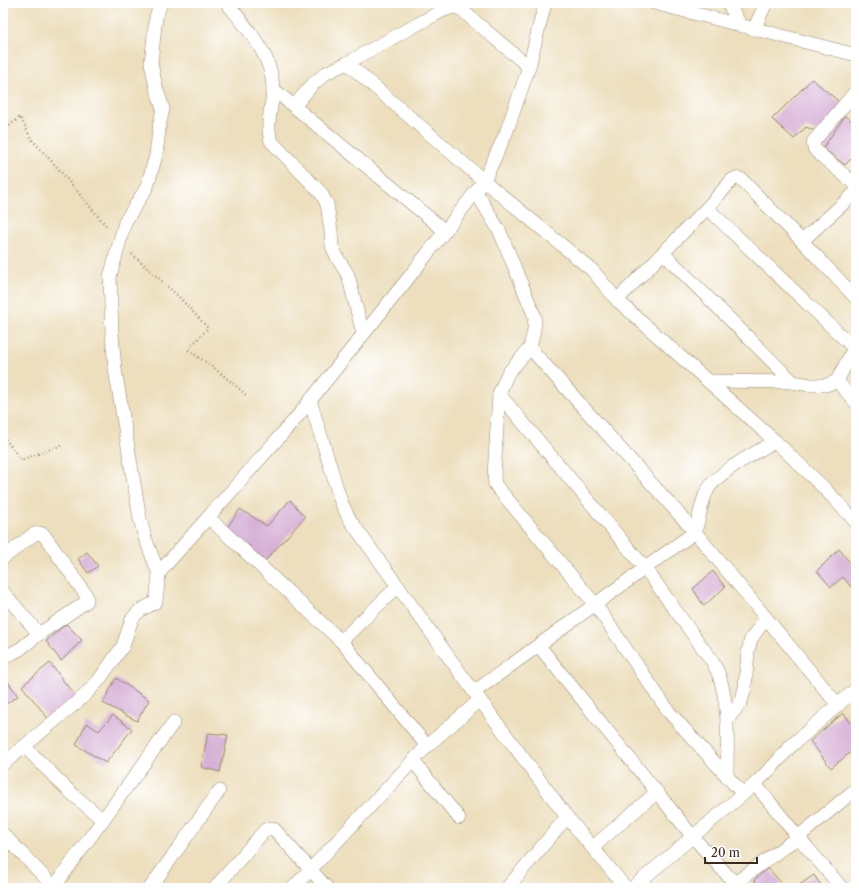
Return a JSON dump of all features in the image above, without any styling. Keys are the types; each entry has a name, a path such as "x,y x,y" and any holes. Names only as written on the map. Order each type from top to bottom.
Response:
{"street":[{"path":"3,764 83,697 99,680 123,646 132,620 139,611 154,604 157,598 160,574 145,538 140,519 115,369 110,277 125,222 147,187 156,155 163,109 156,88 151,63 156,17 161,3"},
{"path":"227,3 253,35 272,72 273,89 269,116 271,141 321,193 327,204 332,246 348,275 363,334"},
{"path":"160,574 297,417 480,186 506,133 529,67 545,3"},
{"path":"654,3 856,55"},
{"path":"728,3 741,26"},
{"path":"754,29 766,3"},
{"path":"294,106 313,84 326,73 450,8 458,7 529,67"},
{"path":"347,63 480,186 592,270 618,300 775,441 822,486 856,522"},
{"path":"273,89 445,231"},
{"path":"856,91 813,142 814,148 817,152 856,185"},
{"path":"618,300 732,180 736,178 741,179 856,298"},
{"path":"480,186 508,249 534,317 534,330 530,348 508,373 499,394 494,476 496,487 595,604 669,712 743,794"},
{"path":"802,241 856,192"},
{"path":"707,208 855,347 837,381 826,386 793,382 708,381"},
{"path":"662,253 793,382"},
{"path":"530,348 695,532 838,705"},
{"path":"837,381 856,402"},
{"path":"499,394 645,568 712,661 721,680 728,719 727,777"},
{"path":"310,400 341,502 350,520 477,696 567,817 626,888"},
{"path":"293,888 427,746 477,696 539,646 695,532 706,492 714,481 726,471 775,441"},
{"path":"208,518 341,641 427,746"},
{"path":"3,558 34,534 40,533 44,535 86,595 87,600 20,649 3,658"},
{"path":"341,641 398,586"},
{"path":"3,592 39,634"},
{"path":"728,719 741,702 745,688 748,651 751,639 766,618"},
{"path":"539,646 693,837 737,885 856,789"},
{"path":"632,888 755,784 791,746 856,689"},
{"path":"3,834 54,888 174,722"},
{"path":"24,746 69,791 103,820"},
{"path":"413,761 459,818"},
{"path":"755,784 842,888"},
{"path":"150,888 219,791"},
{"path":"593,848 657,792"},
{"path":"508,888 567,817"},
{"path":"215,888 265,830 271,828 274,829 327,888"}],"path":[{"path":"3,436 21,460 62,445"}],"building":[{"path":"812,79 844,106 820,133 806,127 794,139 772,119"},
{"path":"845,116 856,124 856,159 853,157 845,165 823,148"},
{"path":"290,500 305,517 263,563 248,551 251,547 226,529 240,509 267,526"},
{"path":"839,549 851,564 856,559 856,583 851,587 843,577 831,587 817,571"},
{"path":"87,552 98,566 88,573 78,559"},
{"path":"713,571 725,587 704,606 693,589"},
{"path":"66,624 82,640 61,661 46,641"},
{"path":"50,663 78,700 51,722 22,686"},
{"path":"3,675 18,696 3,706"},
{"path":"116,678 149,700 137,721 103,703"},
{"path":"843,713 856,729 856,748 831,768 810,741"},
{"path":"113,715 132,729 106,763 76,745 86,723 99,731"},
{"path":"208,733 228,735 220,772 201,767"},
{"path":"768,868 782,884 777,888 760,888 754,880"},
{"path":"814,875 823,888 795,888"}]}
